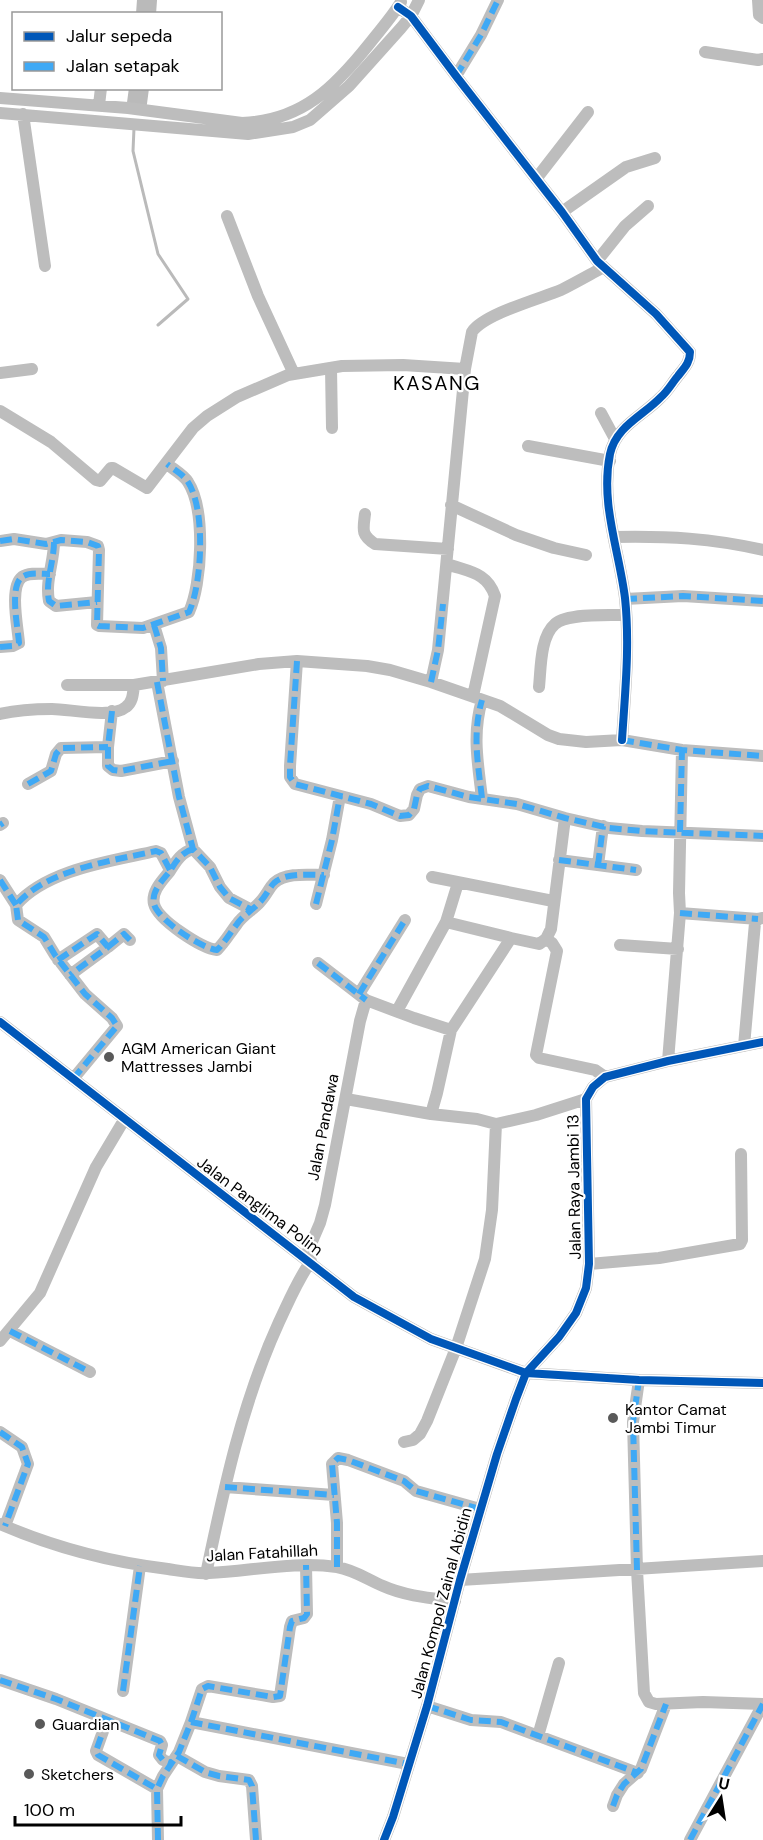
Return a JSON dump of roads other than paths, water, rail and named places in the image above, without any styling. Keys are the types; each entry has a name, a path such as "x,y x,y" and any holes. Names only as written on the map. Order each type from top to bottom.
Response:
{"street":[{"path":"0,98 128,108 242,123 259,128 293,127 310,120 411,16 419,0"},
{"path":"456,76 481,35 498,0"},
{"path":"758,0 759,15 763,18"},
{"path":"344,83 400,4 600,264 656,314 690,352 690,362 661,398 640,414 615,440 610,460 608,506 625,599 626,671 622,740"},
{"path":"705,52 763,59"},
{"path":"99,105 101,90"},
{"path":"536,179 588,112"},
{"path":"0,113 248,134 259,128"},
{"path":"23,114 45,266"},
{"path":"562,212 626,167 655,158"},
{"path":"431,682 438,650 465,369 470,338 475,327 488,319 563,288 600,264 625,226 648,206"},
{"path":"227,216 258,296 294,375"},
{"path":"0,411 51,442 96,480 100,481 113,468 147,488 193,428 207,416 237,398 294,375 331,368 403,365 465,369"},
{"path":"331,368 332,428"},
{"path":"0,373 32,369"},
{"path":"601,413 615,440"},
{"path":"528,446 610,460"},
{"path":"0,541 14,539 46,544 61,540 87,542 98,546 97,626 143,628 189,612 201,563 200,528 188,482 167,464"},
{"path":"451,505 516,535 554,548 586,555"},
{"path":"365,513 363,531 366,538 375,544 448,549"},
{"path":"614,537 688,537 763,550"},
{"path":"54,542 54,558 47,591 49,601 56,606 97,602"},
{"path":"447,564 484,577 491,584 495,596 478,698 476,728 475,747 482,798"},
{"path":"0,647 19,643 15,604 19,581 28,574 50,574"},
{"path":"625,599 683,596 763,601"},
{"path":"539,687 542,655 547,636 555,624 564,619 576,617 625,615"},
{"path":"154,625 161,648 160,682 179,797 193,849 210,867 220,887 229,898 250,909"},
{"path":"297,661 290,777 296,783 371,804 400,816 409,815 414,809 420,789 428,786 469,797 517,804 603,826 642,831 763,836"},
{"path":"67,685 134,685 259,664 297,661 368,666 431,682 500,706 548,735 559,739 586,742 622,740 682,750 763,756"},
{"path":"0,714 33,709 112,711 126,708 131,701 134,685"},
{"path":"112,711 108,766 112,770 121,771 173,761"},
{"path":"28,784 51,771 56,754 62,748 108,747"},
{"path":"668,1061 680,912 682,750"},
{"path":"316,904 340,796"},
{"path":"446,922 539,944 546,939 550,929 565,818"},
{"path":"598,865 603,826"},
{"path":"193,849 181,855 154,894 153,903 158,912 190,939 208,949 216,950 223,944 238,922 250,909 259,904 279,879 294,875 324,875"},
{"path":"16,905 23,897 62,874 156,851 160,853 170,870"},
{"path":"559,860 636,870"},
{"path":"432,877 553,901"},
{"path":"0,880 16,905 18,920 44,937 58,960 85,994 112,1018 117,1026 73,1079"},
{"path":"397,1011 446,922 458,883"},
{"path":"680,912 760,918"},
{"path":"744,1046 755,924 760,918"},
{"name":"Jalan Pandawa","path":"206,1574 237,1435 253,1385 308,1260 322,1214 363,997 405,920"},
{"path":"58,960 97,934 108,947"},
{"path":"70,975 124,934 130,939"},
{"path":"431,1114 451,1030 511,938"},
{"path":"546,939 557,951 536,1055 538,1058 595,1070 605,1077 668,1061 763,1042"},
{"path":"620,945 678,949"},
{"path":"318,963 363,997 451,1030"},
{"name":"Jalan Panglima Polim","path":"0,1022 354,1297 430,1339 526,1373 639,1380 763,1383"},
{"name":"Jalan Raya Jambi 13","path":"526,1373 559,1337 576,1313 586,1288 589,1264 586,1099 605,1077"},
{"path":"345,1099 431,1114 477,1119 496,1124 536,1116 586,1099"},
{"path":"0,1341 40,1293 96,1167 124,1120"},
{"path":"404,1442 413,1440 420,1434 456,1348 485,1259 492,1210 496,1124"},
{"path":"589,1264 659,1258 740,1244 742,1240 741,1154"},
{"path":"10,1330 90,1372"},
{"name":"Jalan Kompol Zainal Abidin","path":"384,1840 393,1818 427,1706 480,1509 526,1373"},
{"path":"639,1380 633,1422 637,1570 644,1693 649,1702 666,1704 704,1702 763,1704 690,1840"},
{"path":"0,1432 22,1447 28,1464 3,1525"},
{"path":"337,1567 332,1464 338,1458 404,1481 416,1491 480,1509"},
{"path":"225,1487 334,1495"},
{"name":"Jalan Fatahillah","path":"3,1525 27,1536 140,1566 206,1574 306,1565 337,1567 359,1573 384,1587 407,1594 454,1601"},
{"path":"460,1580 763,1561"},
{"path":"158,1840 157,1789 192,1722 202,1689 208,1686 273,1697 280,1696 290,1627 292,1621 304,1618 306,1614 306,1565"},
{"path":"123,1691 140,1566"},
{"path":"538,1736 559,1663"},
{"path":"0,1680 56,1699 160,1741 162,1745 159,1755 163,1760 174,1759 219,1776 249,1780 252,1786 256,1840"},
{"path":"613,1806 624,1784 638,1773 666,1704"},
{"path":"427,1706 471,1720 501,1722 638,1773"},
{"path":"107,1720 96,1752 98,1755 157,1789"},
{"path":"192,1722 408,1764"}],"waterway":[{"path":"146,12 147,0"},
{"path":"137,103 139,90"},
{"path":"134,128 133,151 158,254 188,299 158,325"}],"place":[{"name":"AGM American Giant Mattresses Jambi","path":"109,1057"},
{"name":"Kantor Camat Jambi Timur","path":"613,1418"},
{"name":"Guardian","path":"40,1724"},
{"name":"Sketchers","path":"29,1774"}],"district":[{"name":"KASANG","path":"437,383"}]}
